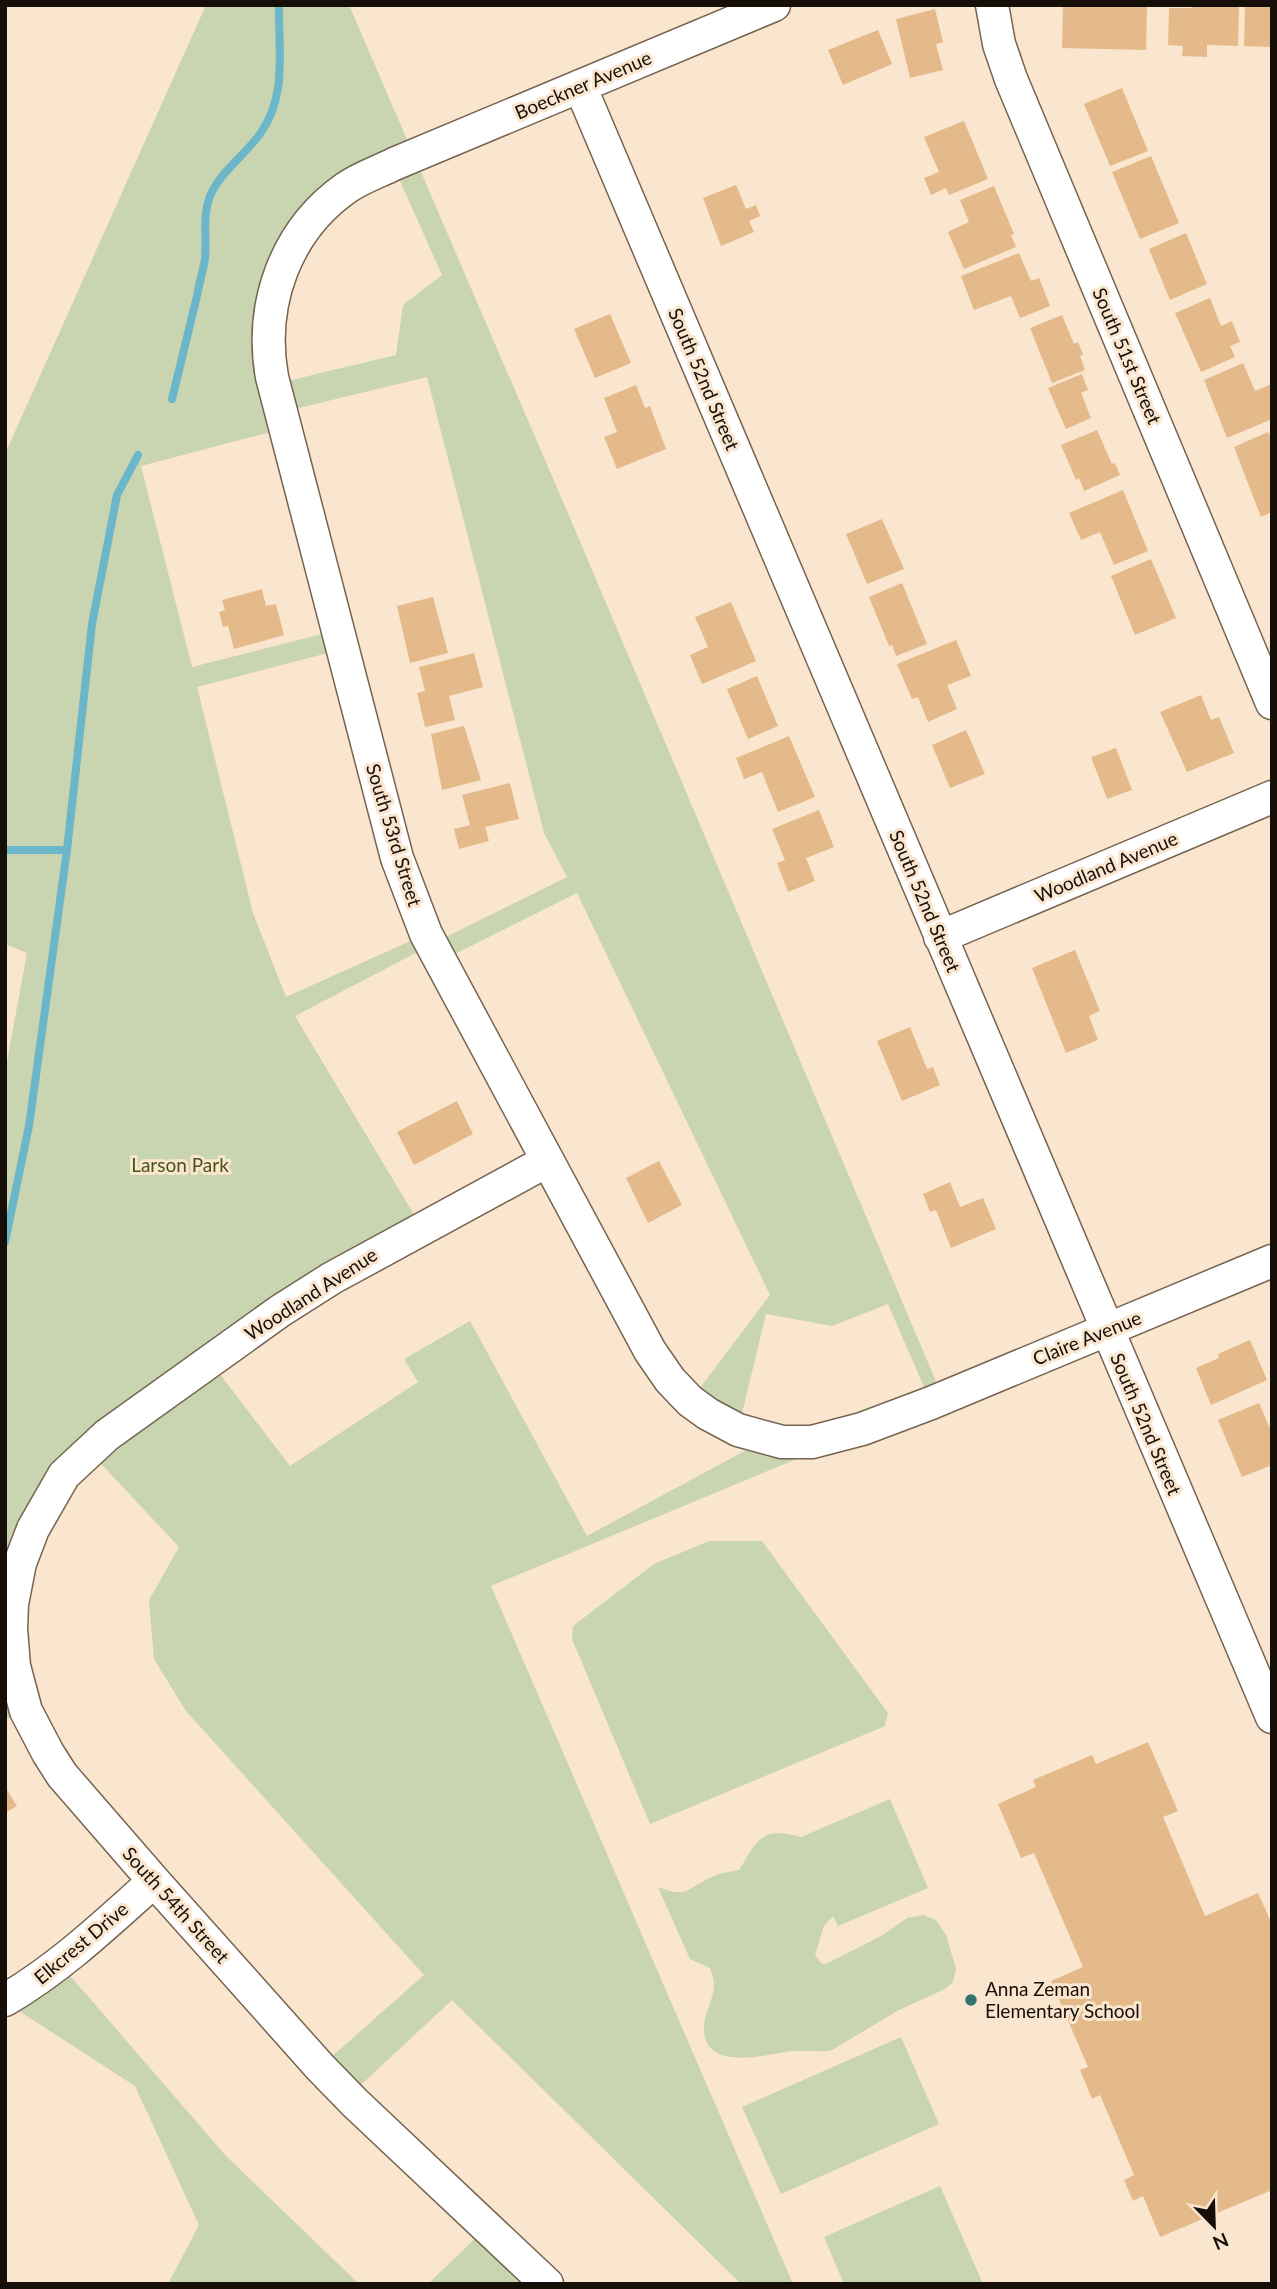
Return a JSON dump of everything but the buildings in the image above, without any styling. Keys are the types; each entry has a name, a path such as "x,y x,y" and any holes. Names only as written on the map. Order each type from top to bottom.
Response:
{"street":[{"name":"Boeckner Avenue","path":"394,164 774,5"},
{"name":"South 51st Street","path":"992,5 999,44 1011,79 1272,703"},
{"name":"South 52nd Street","path":"580,86 1272,1717"},
{"name":"South 53rd Street","path":"394,164 343,190 319,211 299,235 284,262 273,294 267,336 269,360 405,884 426,934 547,1161 659,1365 680,1391 708,1415 748,1434 792,1442 811,1442 836,1437 902,1415"},
{"name":"Woodland Avenue","path":"940,937 1272,797"},
{"name":"Woodland Avenue","path":"89,1450 270,1318 332,1278 547,1161"},
{"name":"Claire Avenue","path":"902,1415 1272,1261"},
{"name":"South 54th Street","path":"89,1450 64,1475 44,1508 25,1548 12,1604 11,1639 14,1666 26,1711 55,1764 154,1881 355,2103 547,2284"},
{"name":"Elkcrest Drive","path":"5,2000 66,1959 154,1881"}],"green space":[{"name":"Larson Park","path":"206,5 349,5 943,1398 931,1403 888,1304 832,1326 766,1314 738,1430 690,1401 770,1295 577,893 441,961 431,945 295,1016 422,1228 210,1361 290,1466 418,1382 404,1359 470,1321 587,1536 767,1439 902,1415 491,1586 793,2284 741,2284 452,2000 349,2096 320,2067 424,1975 186,1711 154,1659 149,1600 179,1547 89,1451 25,1548 26,1711 5,1719 5,1072 27,953 5,944 5,454","holes":["393,165 442,275 403,305 396,355 275,384 299,235","427,377 544,833 567,877 432,944 426,934 286,997 253,913 197,687 343,649 338,630 192,667 141,466 286,428 282,412"]},
{"path":"709,1541 762,1541 888,1713 885,1726 650,1824 572,1639 573,1626 654,1564"},
{"path":"890,1799 928,1888 838,1926 833,1916 824,1926 815,1955 822,1964 828,1963 883,1935 907,1918 923,1915 936,1920 946,1935 956,1969 953,1982 945,1989 899,2010 832,2050 794,2051 742,2058 716,2053 708,2045 704,2032 714,1986 710,1968 690,1959 658,1887 674,1892 688,1890 713,1876 739,1870 756,1843 768,1835 777,1833 801,1837"},
{"path":"60,1964 226,2156 359,2284 168,2284 199,2225 135,2086 5,2002"},
{"path":"901,2037 939,2124 781,2194 742,2107"},
{"path":"940,2186 983,2284 844,2284 824,2237"},
{"path":"487,2227 547,2284 428,2284"}],"waterway":[{"path":"172,399 204,264 205,220 210,196 226,171 260,134 275,104 280,71 279,5"},
{"path":"5,1242 29,1126 67,850 92,624 117,495 138,455"},
{"path":"5,850 67,850"}],"place":[{"name":"Anna Zeman Elementary School","path":"971,2000"}]}
